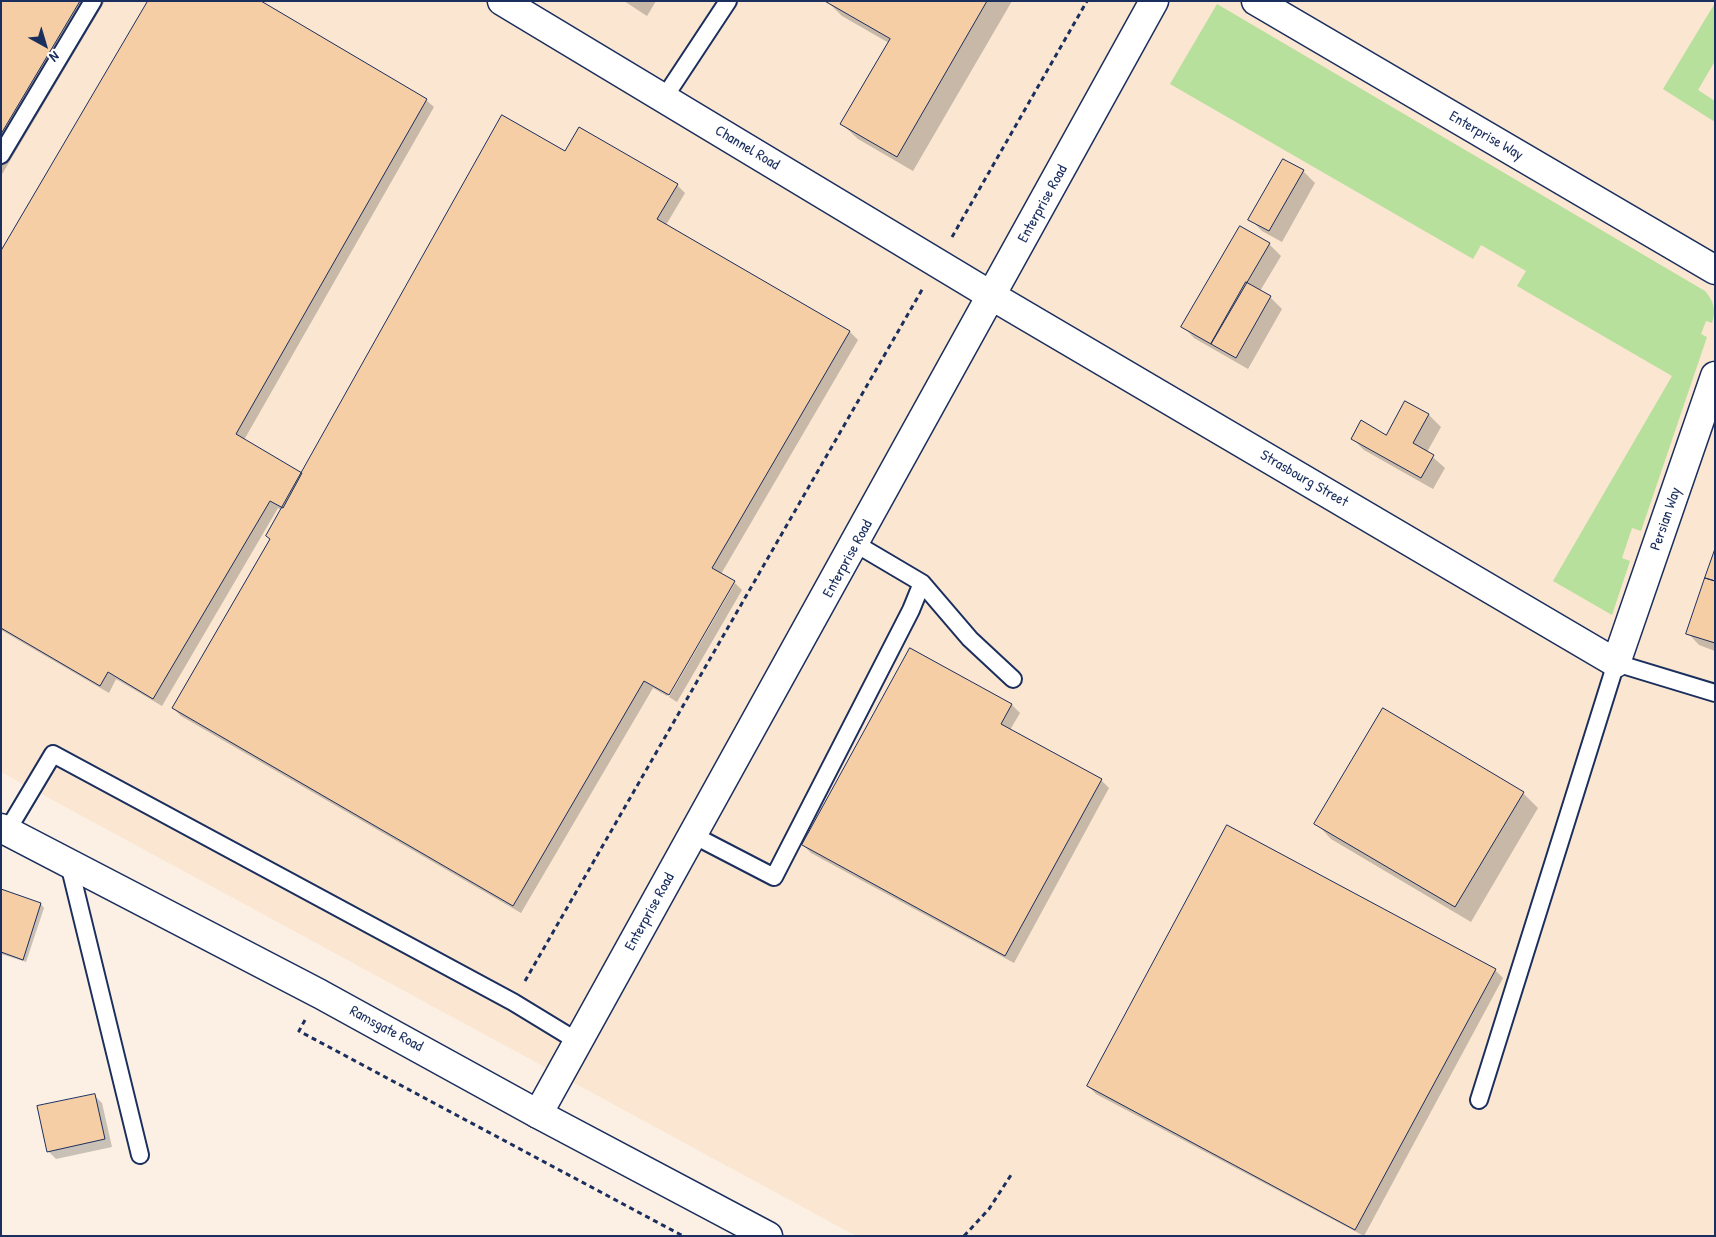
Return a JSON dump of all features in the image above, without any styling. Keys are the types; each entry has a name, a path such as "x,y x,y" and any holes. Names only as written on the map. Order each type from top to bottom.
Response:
{"street":[{"name":"Channel Road","path":"502,1 992,296"},
{"name":"Enterprise Road","path":"538,1114 577,1041 856,544 1154,1"},
{"name":"Enterprise Way","path":"1256,1 1715,270"},
{"name":"Strasbourg Street","path":"992,296 1616,663"},
{"name":"Persian Way","path":"1616,663 1715,376"},
{"name":"Ramsgate Road","path":"4,830 320,994 538,1114 768,1236"}],"lane":[{"path":"1,155 93,1"},
{"path":"664,98 728,1"},
{"path":"856,544 922,583 970,639 1013,679"},
{"path":"693,835 774,877 911,610 922,583"},
{"path":"1479,1100 1616,663 1715,693"},
{"path":"4,830 53,754 513,1002 577,1041"},
{"path":"69,864 140,1155"}],"path":[{"path":"513,1002 1087,1"},
{"path":"320,994 299,1031 683,1236"},
{"path":"964,1236 989,1209 1011,1175"}],"shaded area":[{"path":"1,1 1715,1 1715,1236 856,1236 1,772"}],"green space":[{"path":"1715,3 1715,61 1698,90 1715,101 1715,122 1663,89"},
{"path":"1217,4 1705,291 1710,298 1714,310 1712,323 1706,321 1701,334 1707,337 1641,531 1632,528 1622,558 1630,561 1612,615 1553,581 1672,376 1517,286 1526,271 1481,245 1473,259 1170,84"}],"building":[{"path":"1,1 80,1 1,134"},
{"path":"148,1 261,1 427,99 236,434 302,473 283,508 270,501 153,699 108,672 100,686 1,628 1,251"},
{"path":"825,1 987,1 897,157 840,124 890,39"},
{"path":"502,115 565,151 579,127 678,184 657,219 850,331 712,568 735,581 669,695 644,681 513,906 172,708 270,539 266,536"},
{"path":"1283,159 1304,170 1269,231 1248,220"},
{"path":"1240,226 1270,243 1211,344 1181,327"},
{"path":"1246,282 1271,296 1236,358 1211,344"},
{"path":"1405,401 1429,414 1413,443 1434,455 1421,478 1351,439 1361,420 1386,435"},
{"path":"1715,549 1715,581 1705,578"},
{"path":"1705,578 1715,581 1715,643 1686,634"},
{"path":"910,648 1012,704 1001,724 1102,779 1005,956 802,845"},
{"path":"1383,708 1524,792 1455,907 1314,824"},
{"path":"1227,825 1496,969 1355,1230 1087,1086"},
{"path":"1,889 41,903 23,960 1,952"},
{"path":"95,1094 105,1139 47,1152 37,1106"}]}
